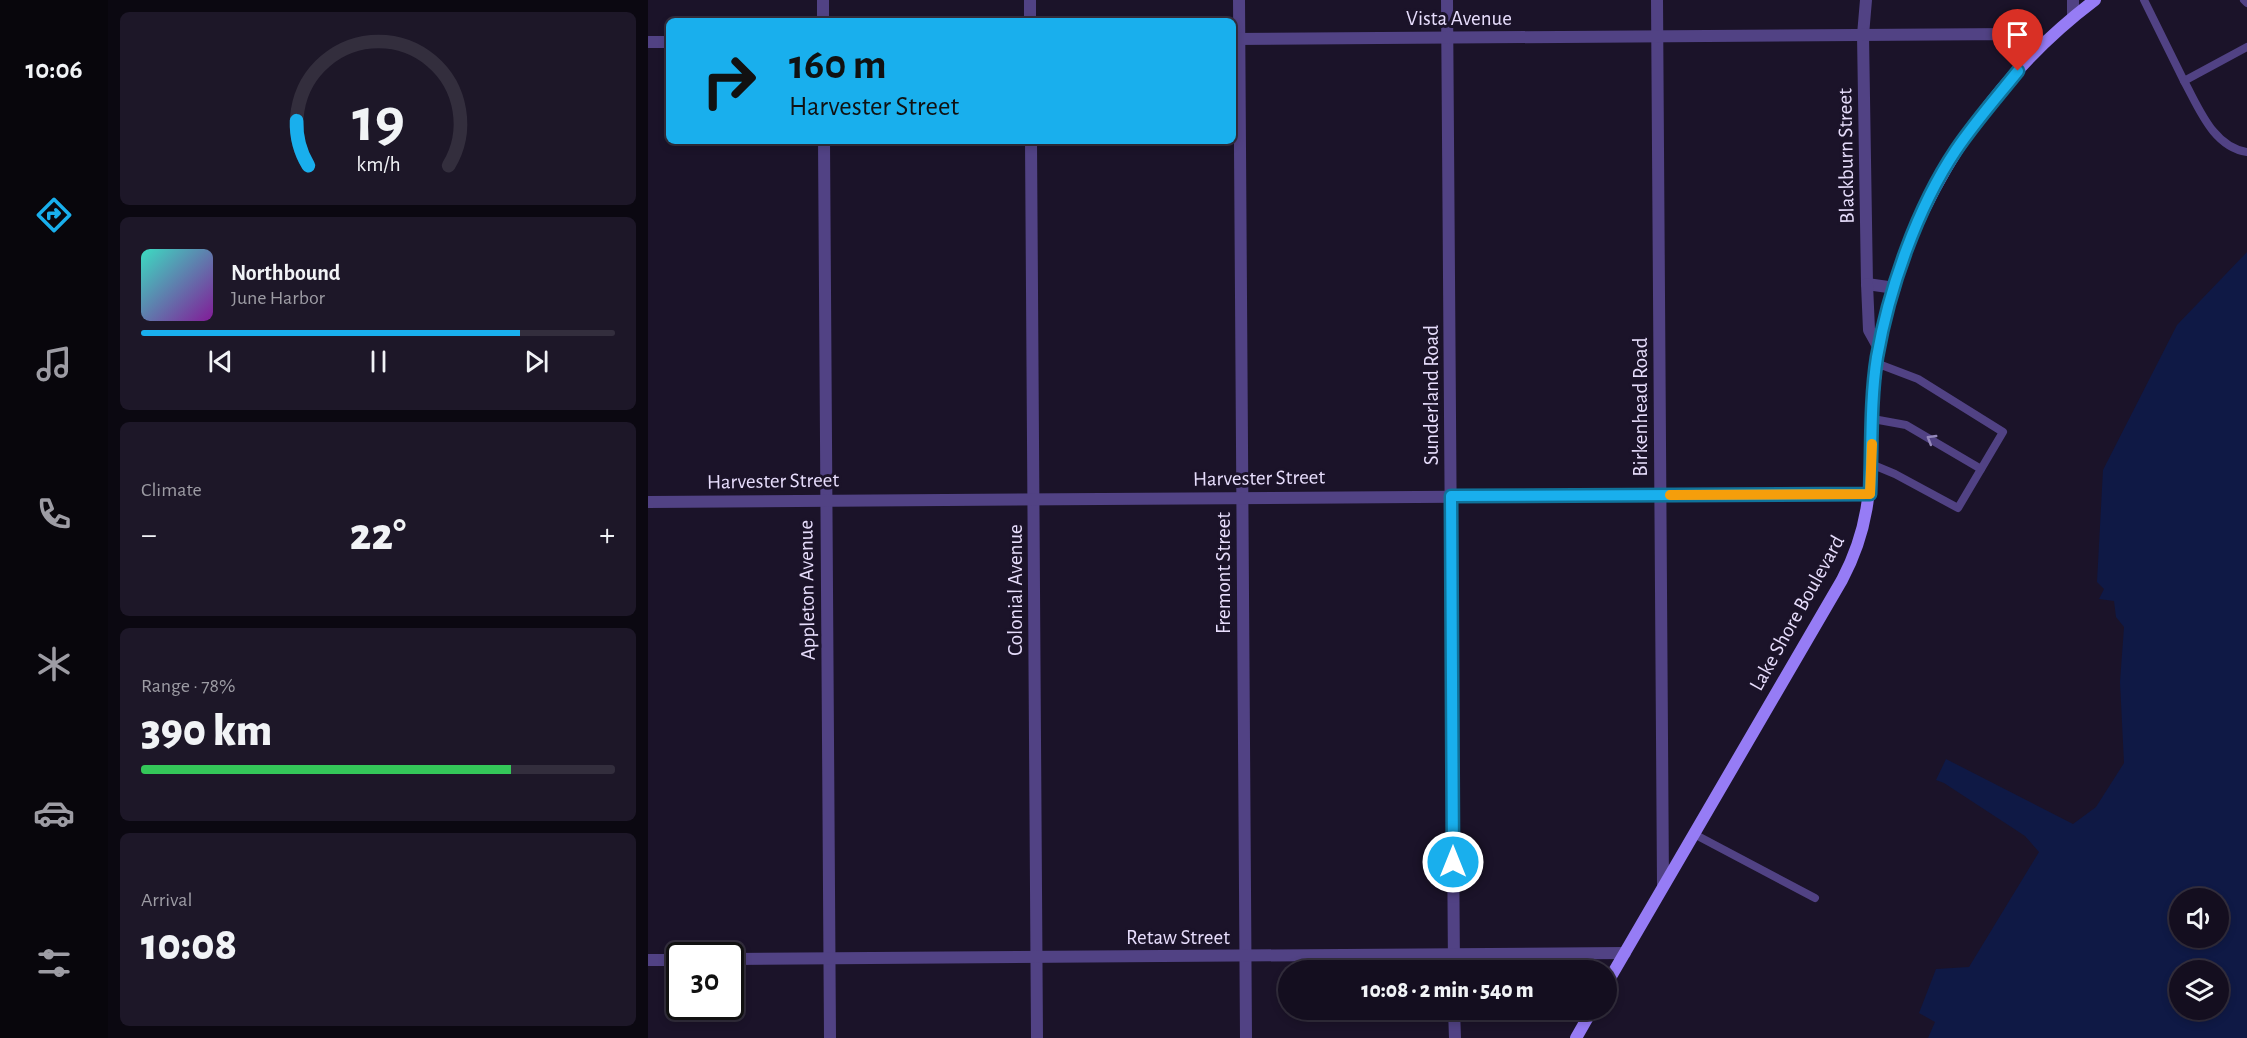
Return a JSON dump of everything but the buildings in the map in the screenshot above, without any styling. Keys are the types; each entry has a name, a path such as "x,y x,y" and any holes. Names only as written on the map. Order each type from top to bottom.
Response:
{"street":[{"path":"823,0 823,18"},
{"path":"1030,0 1030,18"},
{"name":"Fremont Street","path":"1239,0 1236,39 1246,1038"},
{"name":"Sunderland Road","path":"1447,0 1454,960"},
{"name":"Birkenhead Road","path":"1657,0 1663,886"},
{"name":"Blackburn Street","path":"1866,0 1863,36 1867,284 1869,330 1879,348"},
{"path":"2073,0 2073,17"},
{"name":"Lake Shore Boulevard","path":"1617,966 1850,566 1865,524 1870,494 1876,363 1879,348 1895,288 1922,214 1955,152 1989,106 2044,42 2095,0"},
{"name":"Vista Avenue","path":"1236,39 2014,34 2044,42"},
{"path":"648,42 666,42"},
{"name":"Appleton Avenue","path":"824,144 830,1038"},
{"name":"Colonial Avenue","path":"1031,144 1037,1038"},
{"path":"1867,284 1895,288"},
{"name":"Harvester Street","path":"648,502 1870,494"},
{"name":"Retaw Street","path":"744,960 1625,953"},
{"path":"648,960 666,960"},
{"path":"1454,1020 1455,1038"},
{"path":"1576,1038 1586,1020"}],"lane":[{"path":"2144,0 2209,127 2224,143 2247,152"},
{"path":"2184,81 2247,47"},
{"path":"1871,464 1895,474 1958,508 2003,432 1918,379 1876,363"},
{"path":"1873,419 1906,425 1981,469"},
{"path":"1694,834 1815,898"}],"water":[{"path":"2247,252 2247,1038 1928,1038 1935,1022 1919,1013 1936,969 1969,967 2039,852 2025,836 1936,780 1946,759 2073,824 2096,807 2124,763 2120,682 2124,627 2116,617 2114,601 2099,599 2104,589 2097,582 2103,470 2177,325"}],"slow traffic":[{"path":"1670,495 1870,494 1872,444"}],"route":[{"path":"1453,862 1451,496 1870,494 1877,360 1884,324 1908,248 1922,214 1955,152 1981,115 2018,71"}]}
